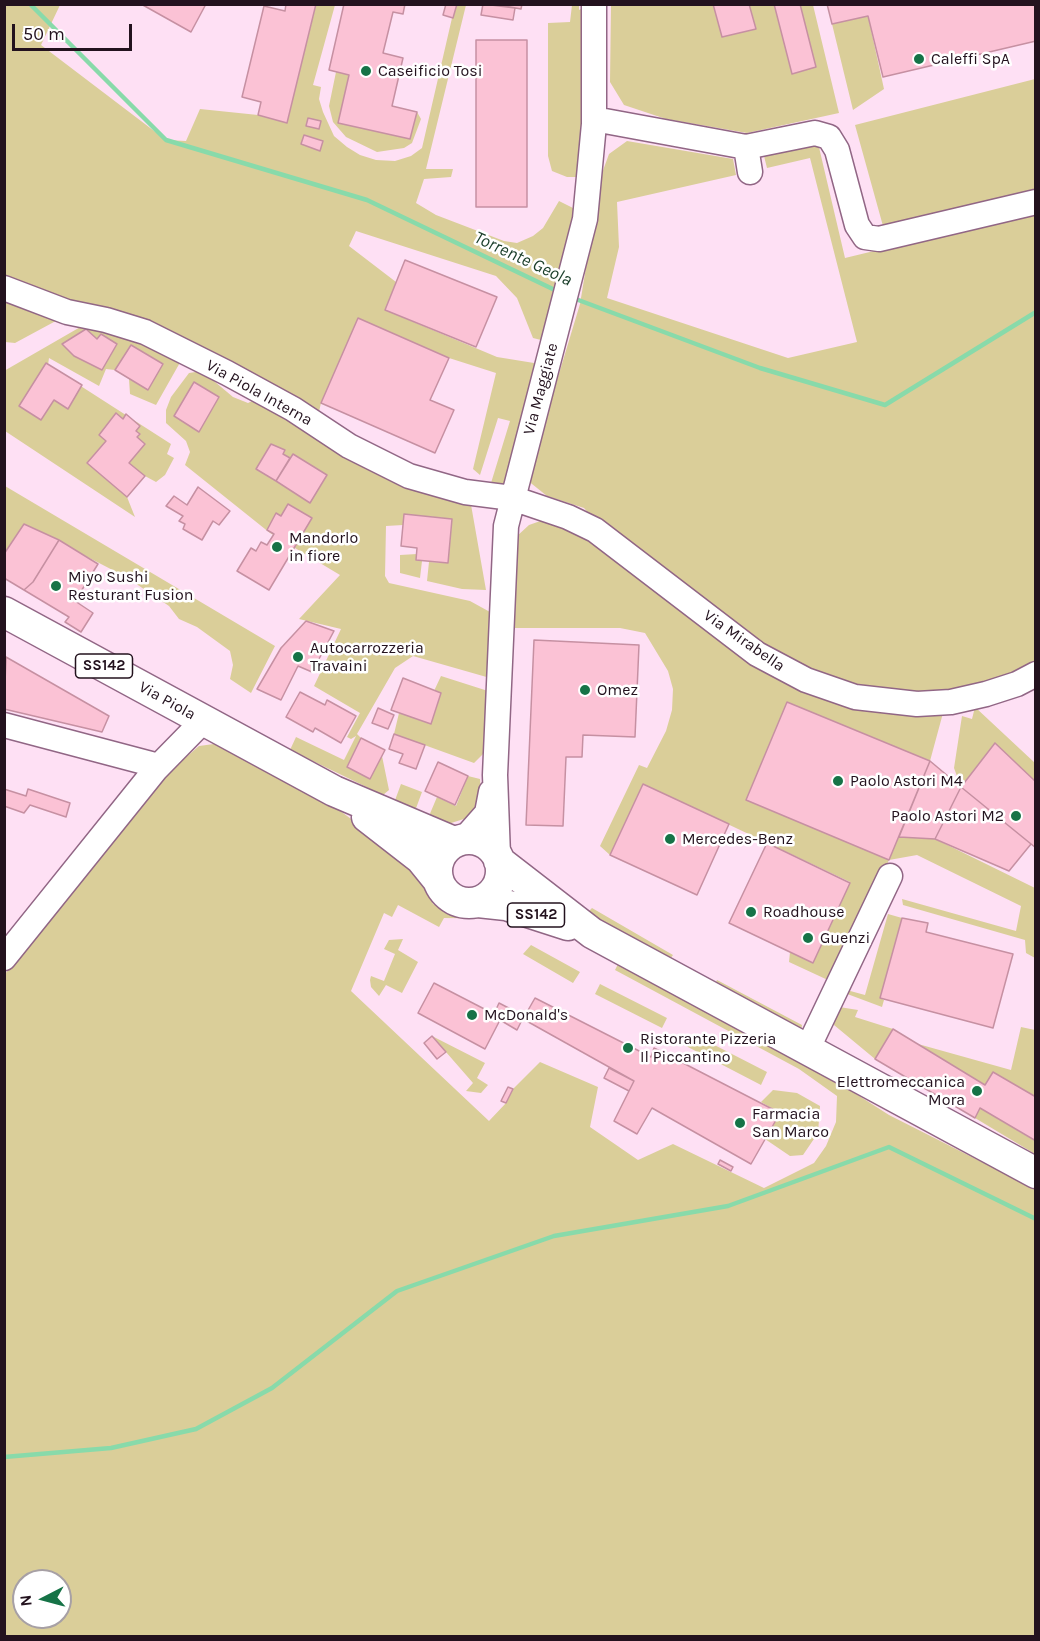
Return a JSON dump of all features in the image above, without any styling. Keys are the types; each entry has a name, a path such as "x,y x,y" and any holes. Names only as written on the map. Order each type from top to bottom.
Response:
{"main road":[{"name":"Via Piola","path":"4,612 203,720"},
{"name":"SS142","path":"203,720 334,791 459,840 484,842 498,859 592,933 1035,1173"},
{"name":"SS142","path":"334,791 421,859 438,880 442,890 453,899 463,903 506,905 592,933"},
{"path":"438,880 437,865 440,855 459,840"},
{"name":"SS142","path":"478,902 487,897 497,886 500,876 498,859"}],"street":[{"name":"Via Maggiate","path":"498,859 495,775 503,559 512,498 567,295 585,219 594,119 594,4"},
{"path":"594,119 746,147 815,133 829,137 837,150 857,225 865,237 879,239 1035,202"},
{"path":"746,147 750,172"},
{"name":"Via Piola Interna","path":"4,288 67,312 106,320 145,332 227,373 293,409 349,446 409,476 465,492 512,498"},
{"name":"Via Mirabella","path":"512,498 568,517 595,530 757,654 806,680 855,697 917,704 951,702 1017,684 1035,674"},
{"path":"4,958 159,766 203,720"},
{"path":"4,725 159,766"},
{"name":"Via Maggiate","path":"459,840 486,813 495,775"},
{"path":"807,1050 890,876"}],"shaded area":[{"path":"4,5 60,5 41,45 166,140 186,141 200,109 258,115 287,122 316,5 335,5 313,85 321,87 319,99 323,112 334,136 347,147 360,155 376,160 395,161 411,156 422,148 455,5 466,5 426,169 453,169 451,177 424,179 416,203 436,215 504,241 517,243 533,236 543,228 559,201 577,210 545,341 533,338 517,298 496,276 356,231 349,246 396,282 385,310 497,357 534,363 538,371 506,488 491,483 510,421 498,418 480,475 473,469 496,373 449,358 321,403 318,416 5,282"},
{"path":"572,5 579,5 579,10 583,8 582,146 577,177 567,177 552,171 548,156 548,23 570,22"},
{"path":"611,5 813,5 839,113 747,133 666,119 624,105 610,82"},
{"path":"868,16 884,89 853,110 832,24"},
{"path":"336,72 349,75 338,123 410,139 417,112 421,119 412,143 404,148 377,152 346,137 333,122 329,106"},
{"path":"1035,79 1035,191 883,226 855,125"},
{"path":"627,141 733,159 736,175 617,202 619,247 607,298 788,358 857,342 810,158 767,168 764,156 818,143 845,258 1035,212 1036,661 1018,673 988,686 923,695 859,687 812,671 778,656 621,550 584,508 547,496 527,480 580,304 601,176 609,154"},
{"path":"4,292 65,316 15,343 5,342"},
{"path":"89,322 182,359 156,405 130,394 129,379 115,370 106,369 99,386 49,358 48,365 171,444 167,454 174,458 165,475 156,482 145,476 127,497 135,517 5,431 4,371"},
{"path":"202,371 233,397 248,403 260,397 470,499 486,590 462,589 427,581 429,562 448,563 452,519 405,514 403,525 386,526 385,576 389,583 470,601 490,612 490,678 413,656 395,668 357,734 361,738 347,767 370,778 382,756 389,790 383,795 290,750 296,737 344,760 356,736 351,739 347,737 360,713 314,686 341,629 299,619 340,575 270,533 185,465 190,452 186,441 166,423 166,410 171,397 189,373"},
{"path":"5,486 275,646 251,693 230,679 233,665 230,651 197,627 179,619 169,606 126,577 24,524 5,554"},
{"path":"546,519 570,526 719,637 751,665 804,692 854,708 943,713 930,761 919,831 1035,888 1035,958 1026,953 1025,940 903,905 902,899 1016,931 1021,906 917,855 889,860 830,981 789,962 790,952 813,962 850,882 643,784 610,855 600,846 639,765 647,768 666,731 672,710 673,689 668,671 645,633 620,628 513,628 516,537 529,525"},
{"path":"417,554 416,560 422,561 420,578 400,573 400,555"},
{"path":"441,676 488,691 483,754 474,763 394,734 399,713 431,724 441,693 434,691"},
{"path":"975,707 1035,763 1035,782 995,743 961,787 954,768 962,716 972,719"},
{"path":"214,744 327,801 418,869 433,904 459,917 497,916 516,919 444,918 439,927 398,905 392,917 384,913 351,991 489,1121 506,1103 513,1089 540,1062 598,1087 590,1127 638,1160 673,1144 764,1188 814,1163 826,1146 836,1122 837,1096 799,1069 615,970 618,964 853,1092 889,1115 1035,1189 1035,1636 5,1636 5,974 162,778 199,746"},
{"path":"468,776 480,779 481,793 478,806 470,817 448,824 429,816 437,797 456,806"},
{"path":"401,784 422,792 415,811 394,803"},
{"path":"592,908 673,955 668,962 586,914"},
{"path":"888,914 902,918 880,998 884,1000 882,1007 842,992 843,989 865,995"},
{"path":"403,939 398,950 418,962 402,993 386,985 379,996 371,987 371,976 384,981 395,954 384,949 389,940"},
{"path":"531,945 580,972 573,983 523,954"},
{"path":"717,980 802,1025 801,1031 715,984"},
{"path":"600,984 667,1018 662,1028 595,994"},
{"path":"833,1006 858,1010 855,1017 893,1029 875,1059 834,1025"},
{"path":"1021,1027 1035,1030 1035,1097 993,1072 985,1085 918,1044 1011,1070"},
{"path":"693,1034 767,1072 761,1085 686,1046"},
{"path":"432,1036 485,1063 477,1078 488,1085 481,1093 466,1091 473,1083"},
{"path":"773,1090 797,1093 820,1106 818,1133 803,1155 790,1156 765,1139 780,1113 761,1102"},
{"path":"980,1108 1035,1141 1035,1154 975,1118"}],"building":[{"path":"141,4 206,4 191,32"},
{"path":"286,4 316,4 287,123 258,115 261,102 242,97 264,6 285,11"},
{"name":"Caseificio Tosi","path":"344,4 405,4 403,14 393,12 383,53 403,58 392,106 417,112 410,139 338,123 349,75 329,70"},
{"path":"446,4 457,4 453,18 443,15"},
{"path":"483,4 515,8 513,20 481,15"},
{"path":"494,4 522,4 521,9"},
{"path":"713,4 749,4 756,29 722,37"},
{"path":"774,4 800,4 816,67 792,74"},
{"name":"Caleffi SpA","path":"827,4 1036,4 1036,41 883,77 868,16 832,24"},
{"path":"476,40 527,40 527,207 476,207"},
{"path":"308,118 321,121 319,129 306,126"},
{"path":"304,135 323,141 320,151 301,144"},
{"path":"405,260 497,297 476,347 385,310"},
{"path":"358,318 449,358 430,400 454,410 435,453 321,403"},
{"path":"86,329 97,339 101,334 117,344 102,370 74,356 62,344"},
{"path":"131,345 163,364 148,390 115,370"},
{"path":"46,363 82,385 68,409 54,400 41,420 19,406"},
{"path":"194,382 219,397 199,432 174,416"},
{"path":"116,413 123,419 126,414 140,426 136,431 140,434 137,437 145,444 129,463 145,476 127,497 87,463 106,441 99,435"},
{"path":"271,444 285,450 283,454 290,458 276,481 256,469"},
{"path":"293,454 327,475 310,503 276,481"},
{"path":"198,487 230,511 219,525 213,521 202,540 183,529 185,524 179,521 183,516 166,506 174,496 187,505"},
{"name":"Mandorlo in fiore","path":"288,504 312,518 269,590 237,571 251,548 256,551 261,542 267,545 274,534 267,530 276,513 281,516"},
{"path":"404,514 452,519 448,563 416,560 417,548 401,546"},
{"path":"24,524 59,540 33,582 24,590 4,578 4,554"},
{"name":"Miyo Sushi Resturant Fusion","path":"59,540 98,564 75,601 93,613 81,632 65,622 69,617 24,590 33,582"},
{"name":"Autocarrozzeria Travaini","path":"306,621 334,631 312,672 298,666 281,700 257,689 281,648"},
{"name":"Omez","path":"534,640 639,645 635,737 583,735 582,757 566,757 563,826 526,825"},
{"path":"6,657 109,716 102,732 4,709"},
{"path":"403,678 441,693 431,724 391,710"},
{"path":"300,692 325,705 327,700 356,716 341,743 315,728 313,732 286,717"},
{"name":"Paolo Astori M4","path":"787,702 930,761 889,860 746,800"},
{"path":"378,708 394,715 388,729 372,723"},
{"path":"394,734 425,745 416,769 399,763 403,754 389,749"},
{"path":"361,738 385,750 370,779 347,767"},
{"name":"Paolo Astori M2","path":"995,743 1036,782 1036,848 961,787"},
{"path":"930,761 961,787 935,839 899,837"},
{"path":"438,762 468,776 455,805 425,791"},
{"name":"Mercedes-Benz","path":"643,784 729,824 697,895 610,855"},
{"path":"961,787 1031,844 1009,871 935,839"},
{"path":"4,789 26,796 28,789 70,803 66,817 30,805 24,813 4,806"},
{"path":"767,843 850,883 813,963 729,923"},
{"path":"902,918 928,923 926,932 1013,954 993,1028 880,998"},
{"name":"McDonald's","path":"434,983 494,1014 499,1003 524,1016 517,1030 500,1020 485,1049 418,1013"},
{"path":"535,998 651,1057 654,1048 780,1113 751,1164 652,1108 637,1134 614,1121 634,1081 523,1019"},
{"name":"Elettromeccanica Mora","path":"893,1029 985,1085 993,1072 1036,1097 1036,1141 980,1108 975,1118 875,1059"},
{"path":"432,1036 446,1052 437,1059 424,1043"},
{"path":"609,1068 634,1081 629,1091 604,1078"},
{"path":"508,1087 513,1089 506,1103 501,1101"},
{"path":"720,1160 733,1167 731,1171 718,1164"}],"waterway":[{"name":"Torrente Geola","path":"30,4 166,140 367,200 559,292"},
{"name":"Torrente Geola","path":"573,298 760,368 885,405 1036,312"},
{"path":"4,1457 111,1448 196,1429 272,1388 397,1291 554,1236 728,1206 889,1147 1036,1219"}],"place":[{"name":"Caleffi SpA","path":"919,59"},
{"name":"Caseificio Tosi","path":"366,71"},
{"name":"Mandorlo in fiore","path":"277,547"},
{"name":"Miyo Sushi Resturant Fusion","path":"56,586"},
{"name":"Autocarrozzeria Travaini","path":"298,657"},
{"name":"Omez","path":"585,690"},
{"name":"Paolo Astori M4","path":"838,781"},
{"name":"Paolo Astori M2","path":"1016,816"},
{"name":"Mercedes-Benz","path":"670,839"},
{"name":"Roadhouse","path":"751,912"},
{"name":"Guenzi","path":"808,938"},
{"name":"McDonald's","path":"472,1015"},
{"name":"Ristorante Pizzeria Il Piccantino","path":"628,1048"},
{"name":"Elettromeccanica Mora","path":"977,1091"},
{"name":"Farmacia San Marco","path":"740,1123"}]}
